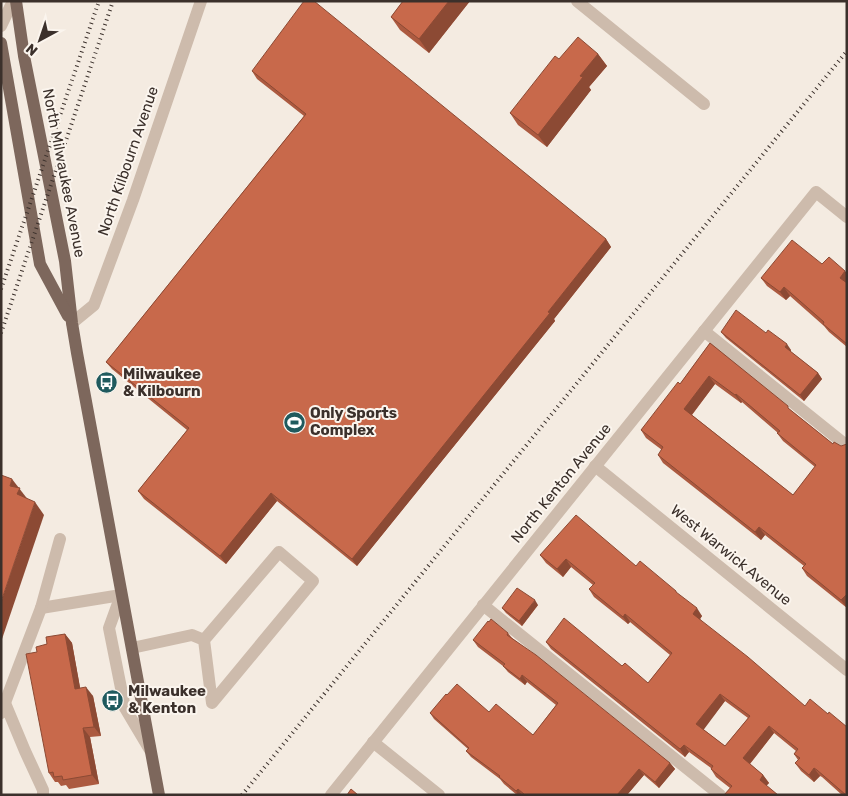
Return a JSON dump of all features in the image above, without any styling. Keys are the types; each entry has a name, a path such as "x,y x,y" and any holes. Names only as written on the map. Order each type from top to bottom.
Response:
{"main road":[{"name":"North Milwaukee Avenue","path":"14,1 65,261 72,322 159,795"},
{"name":"North Milwaukee Avenue","path":"1,43 40,264 72,322"}],"street":[{"path":"1,26 14,1"},
{"name":"North Kilbourn Avenue","path":"72,322 94,305 133,200 201,1"},
{"path":"577,1 704,104"},
{"name":"North Kenton Avenue","path":"331,795 816,192 847,217"},
{"path":"704,331 847,446"},
{"name":"West Warwick Avenue","path":"595,466 847,670"},
{"path":"43,795 43,790 3,708 41,608 60,539"},
{"path":"279,552 313,581 212,703 204,640 279,552"},
{"path":"41,608 121,595 110,628 111,637 125,708 151,751"},
{"path":"483,605 720,795"},
{"path":"132,648 192,635 204,640"},
{"path":"373,742 439,795"}],"building":[{"path":"304,1 314,1 606,239 548,312 550,313 352,559 271,493 220,556 138,491 189,428 106,362 306,114 252,71"},
{"path":"403,1 449,1 419,39 391,17"},
{"path":"578,37 598,54 580,76 583,77 538,135 510,113 555,56 559,59"},
{"path":"792,240 822,264 829,257 845,271 840,278 847,283 847,344 784,287 780,292 761,278"},
{"path":"736,310 766,333 768,330 787,344 785,347 818,373 800,395 721,332"},
{"path":"710,343 833,444 834,442 841,446 847,444 847,594 841,600 802,568 806,564 759,527 755,532 658,455 663,447 641,430 678,382 680,384","holes":["709,376 780,431 777,433 816,465 793,495 684,409"]},
{"path":"1,475 12,479 10,486 20,488 17,494 35,502 1,602"},
{"path":"576,515 636,566 640,561 697,608 693,614 748,657 805,706 810,699 847,727 847,795 814,768 809,775 795,763 800,758 794,754 798,749 769,726 743,758 763,775 760,780 778,795 724,795 732,786 711,769 713,766 684,745 680,749 546,642 564,618 622,666 625,663 648,683 672,653 625,614 623,617 589,589 595,583 566,559 557,569 540,555","holes":["720,694 750,716 725,746 696,724"]},
{"path":"517,588 535,600 519,621 502,608"},
{"path":"491,619 508,633 507,635 536,655 670,763 655,782 639,769 617,795 525,795 518,789 516,791 500,776 466,751 469,748 430,713 457,684 489,712 496,704 533,735 558,703 522,675 520,679 503,666 505,664 473,640"},
{"path":"65,634 75,689 86,687 94,727 83,728 92,775 63,780 62,776 54,777 53,772 49,773 26,654 37,652 36,647 47,644 46,637"},
{"path":"351,789 358,795 347,795"}],"railway":[{"path":"1,289 99,1"},
{"path":"1,333 113,1"},
{"path":"242,795 847,51"}],"place":[{"name":"Milwaukee & Kilbourn","path":"107,383"},
{"name":"Only Sports Complex","path":"294,422"},
{"name":"Milwaukee & Kenton","path":"112,700"}]}
